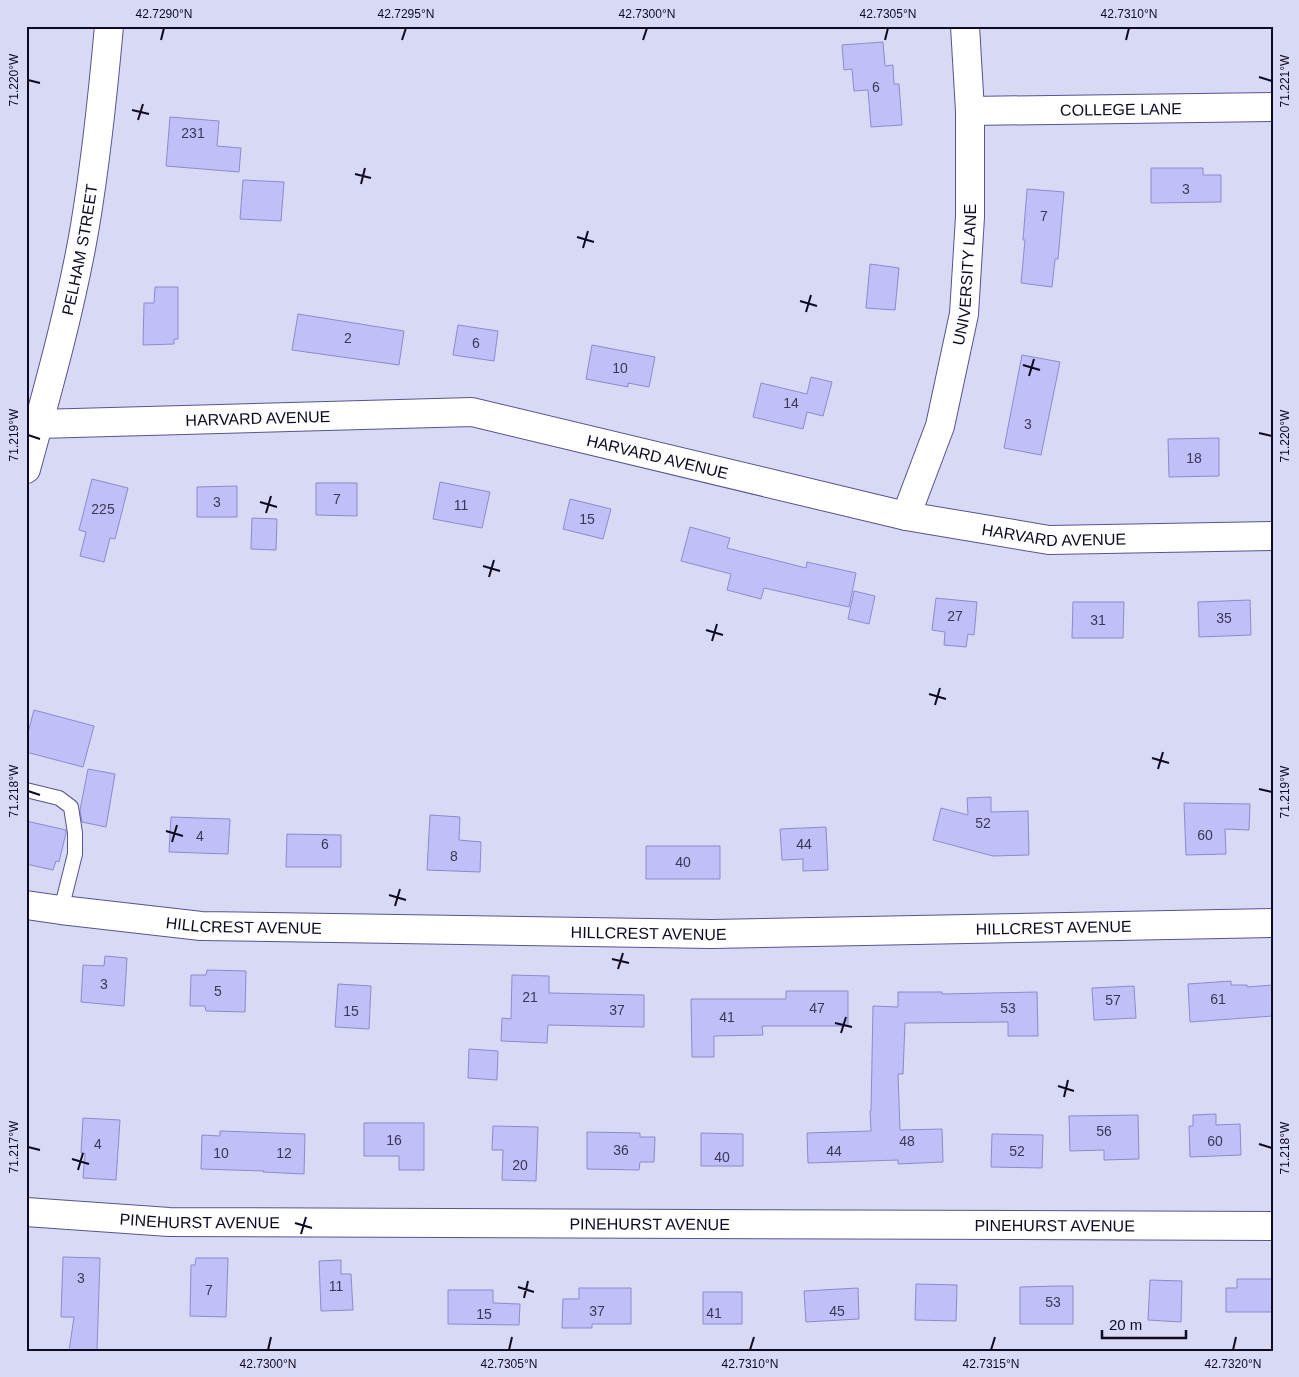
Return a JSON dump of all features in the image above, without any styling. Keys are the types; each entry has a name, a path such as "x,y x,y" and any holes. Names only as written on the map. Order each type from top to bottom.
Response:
{"street":[{"name":"PELHAM STREET","path":"26,469 69,302 85,225 109,26"},
{"name":"UNIVERSITY LANE","path":"906,516 940,426 964,314 970,217 970,111 964,26"},
{"name":"COLLEGE LANE","path":"970,111 1273,107"},
{"name":"HARVARD AVENUE","path":"38,424 472,412 906,516 1049,540 1273,536"},
{"name":"HILLCREST AVENUE","path":"26,905 202,926 712,934 1273,923"},
{"name":"PINEHURST AVENUE","path":"26,1212 179,1222 1273,1226"}],"lane":[{"path":"26,790 59,798 71,807 76,854 61,910"}],"building":[{"path":"883,42 885,66 893,65 894,84 899,84 902,125 871,127 868,90 854,91 852,69 844,70 842,45"},
{"path":"170,117 219,121 217,146 241,148 239,172 166,166"},
{"path":"1151,168 1203,168 1203,175 1221,175 1221,202 1151,203"},
{"path":"243,180 284,182 281,221 240,219"},
{"path":"1027,189 1064,192 1058,259 1055,259 1052,287 1021,283"},
{"path":"870,264 899,268 895,310 866,308"},
{"path":"155,287 178,287 178,339 174,339 174,344 143,345 144,303 154,303"},
{"path":"298,314 404,331 399,365 292,350"},
{"path":"458,325 498,331 494,361 453,355"},
{"path":"592,345 655,357 649,387 628,383 628,387 586,379"},
{"path":"1022,355 1060,362 1041,455 1004,448"},
{"path":"811,377 832,382 823,416 807,412 803,429 753,417 761,383 807,394"},
{"path":"1219,438 1219,476 1169,477 1168,439"},
{"path":"92,479 128,488 115,539 110,538 104,562 80,556 86,532 79,530"},
{"path":"440,482 490,492 482,528 433,519"},
{"path":"316,483 357,483 357,516 316,515"},
{"path":"237,486 237,517 197,517 197,487"},
{"path":"570,499 611,509 603,539 563,529"},
{"path":"252,518 277,519 276,550 251,549"},
{"path":"690,527 730,538 727,548 806,568 807,562 856,573 849,607 764,588 761,599 727,590 731,574 681,561"},
{"path":"854,591 875,596 869,624 848,619"},
{"path":"936,598 977,602 974,635 968,634 966,647 944,645 945,632 932,630"},
{"path":"1250,600 1251,635 1199,637 1198,602"},
{"path":"1073,602 1124,602 1123,638 1072,638"},
{"path":"34,710 94,726 83,767 26,752 26,740"},
{"path":"88,769 115,774 106,827 82,822 80,810"},
{"path":"991,797 991,812 1028,811 1029,855 993,856 933,840 941,808 968,815 967,798"},
{"path":"1184,803 1250,804 1249,830 1225,829 1226,854 1186,855"},
{"path":"430,815 460,817 459,840 481,842 480,872 427,870"},
{"path":"171,817 230,819 228,854 169,852"},
{"path":"26,821 66,830 59,862 56,861 53,870 26,864"},
{"path":"826,827 828,870 803,871 803,859 782,860 780,829"},
{"path":"287,834 341,835 341,867 286,867"},
{"path":"646,846 720,846 720,879 646,879"},
{"path":"105,956 127,958 124,1006 81,1002 83,965 104,966"},
{"path":"207,970 246,971 245,1012 206,1011 205,1006 190,1006 191,975 206,975"},
{"path":"512,975 549,976 549,993 644,995 644,1027 548,1025 547,1043 501,1041 502,1018 511,1019"},
{"path":"1231,981 1231,985 1247,985 1247,987 1273,985 1273,1016 1190,1022 1188,984"},
{"path":"338,984 371,986 369,1029 335,1027"},
{"path":"1134,986 1136,1018 1094,1020 1092,988"},
{"path":"786,991 848,991 848,1026 762,1026 763,1035 714,1036 714,1057 692,1057 691,999 786,999"},
{"path":"898,992 942,992 942,994 1037,992 1038,1036 1008,1036 1008,1022 905,1023 903,1074 898,1074 900,1130 942,1129 943,1162 898,1164 898,1160 808,1163 807,1133 871,1131 873,1006 898,1007"},
{"path":"469,1049 498,1051 497,1080 468,1078"},
{"path":"1216,1114 1216,1125 1240,1124 1241,1155 1190,1157 1189,1126 1193,1126 1193,1115"},
{"path":"1138,1115 1139,1159 1104,1160 1104,1150 1070,1151 1069,1116"},
{"path":"83,1118 120,1120 116,1180 83,1178 85,1153 81,1153"},
{"path":"364,1123 424,1123 424,1170 399,1170 399,1156 364,1156"},
{"path":"493,1126 538,1127 536,1181 502,1180 503,1150 492,1150"},
{"path":"220,1131 305,1134 304,1174 201,1169 202,1135 220,1136"},
{"path":"587,1132 640,1133 640,1137 655,1137 654,1162 640,1162 639,1170 587,1169"},
{"path":"701,1133 743,1134 743,1166 701,1166"},
{"path":"992,1134 1043,1135 1042,1168 991,1167"},
{"path":"63,1257 100,1258 97,1351 69,1351 74,1317 61,1317"},
{"path":"196,1258 228,1258 226,1317 190,1316 191,1265 195,1265"},
{"path":"341,1260 341,1274 351,1274 353,1310 321,1311 319,1261"},
{"path":"1237,1279 1273,1279 1273,1312 1226,1312 1226,1288 1237,1288"},
{"path":"1150,1280 1182,1281 1181,1322 1148,1320"},
{"path":"916,1284 957,1285 956,1321 915,1320"},
{"path":"1073,1286 1073,1324 1020,1324 1020,1287"},
{"path":"579,1288 631,1288 631,1324 592,1324 592,1328 562,1328 563,1299 579,1299"},
{"path":"858,1288 859,1319 806,1322 804,1291"},
{"path":"448,1290 493,1290 493,1303 520,1304 519,1325 448,1324"},
{"path":"703,1292 742,1292 742,1324 703,1324"}]}
